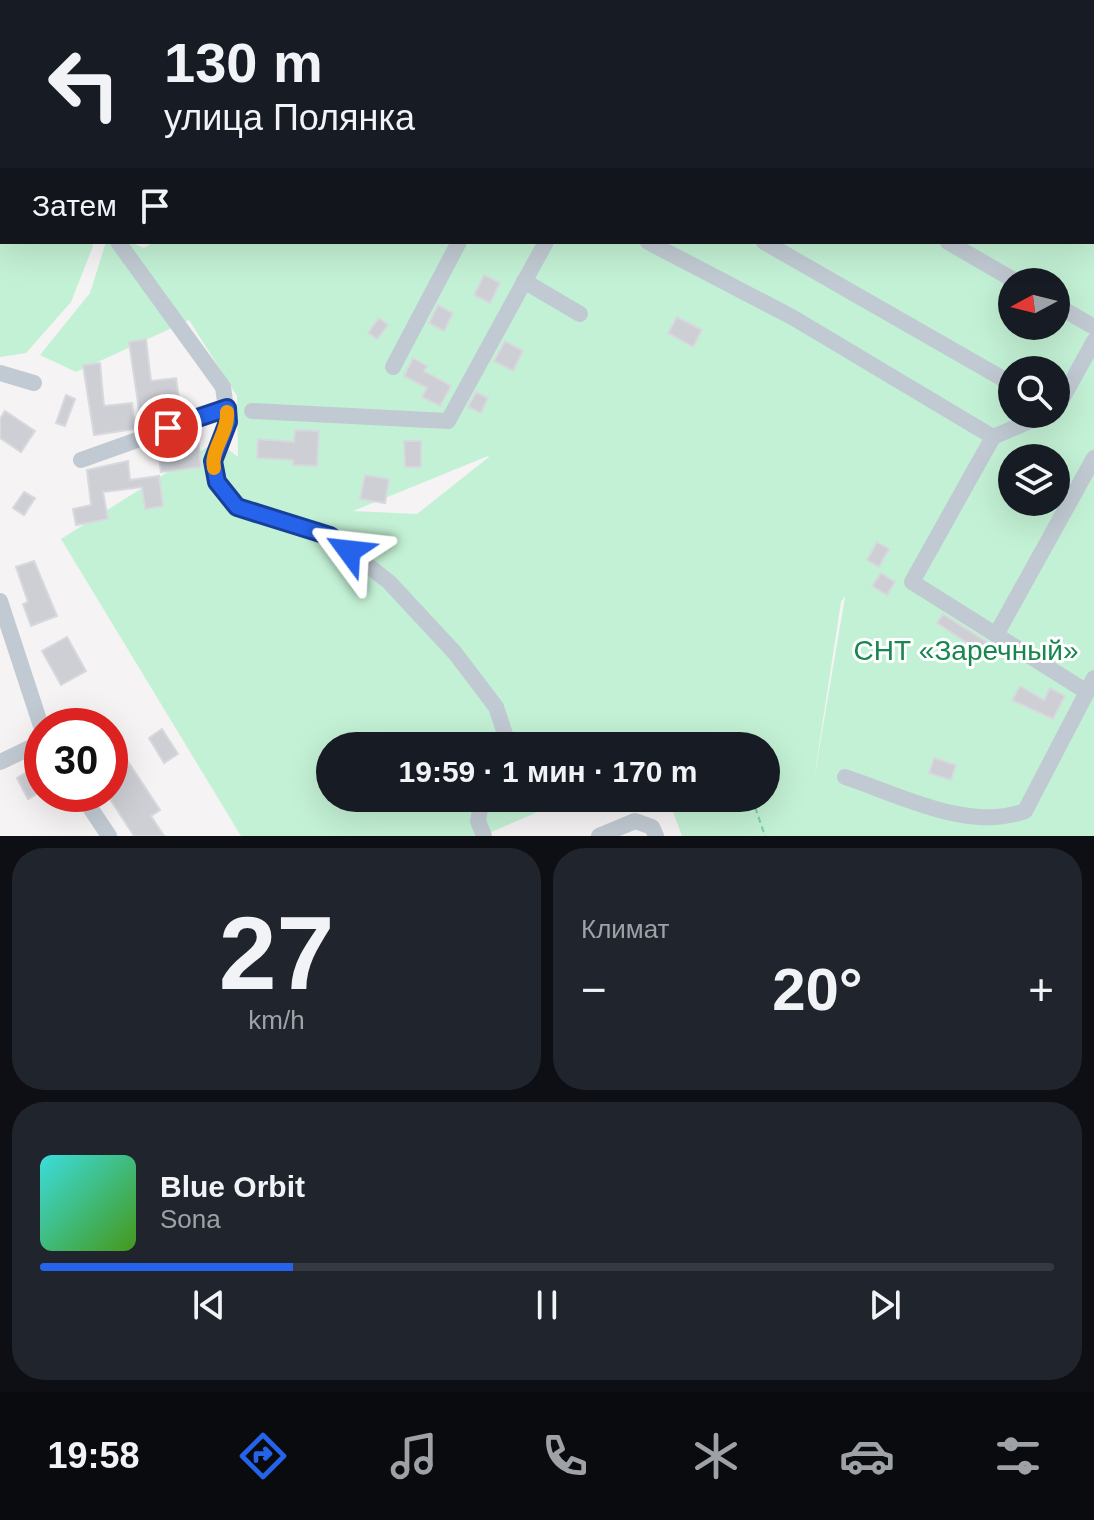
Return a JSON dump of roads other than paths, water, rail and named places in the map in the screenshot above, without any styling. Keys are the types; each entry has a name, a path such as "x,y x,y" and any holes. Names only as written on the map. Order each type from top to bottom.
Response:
{"street":[{"path":"119,244 223,387 228,422 213,461 217,482 237,507 330,536 389,582 455,653 496,707 504,732"},
{"path":"393,367 458,244"},
{"path":"252,411 448,421 545,244"},
{"path":"652,244 792,317 993,437"},
{"path":"767,244 998,376"},
{"path":"951,244 998,271"},
{"path":"524,281 580,314"},
{"path":"1070,313 1094,327"},
{"path":"1070,385 1094,341"},
{"path":"0,373 34,383"},
{"path":"81,460 227,408"},
{"path":"845,777 962,815 1006,818 1025,811 1090,685 912,582 993,437 1014,428"},
{"path":"997,633 1094,458"},
{"path":"0,601 35,708"},
{"path":"0,762 24,751"},
{"path":"93,812 109,836"},
{"path":"480,812 478,821 484,836"},
{"path":"599,836 635,821 652,827 656,836"}],"park label":[{"name":"СНТ «Заречный»","path":"966,650"}]}
